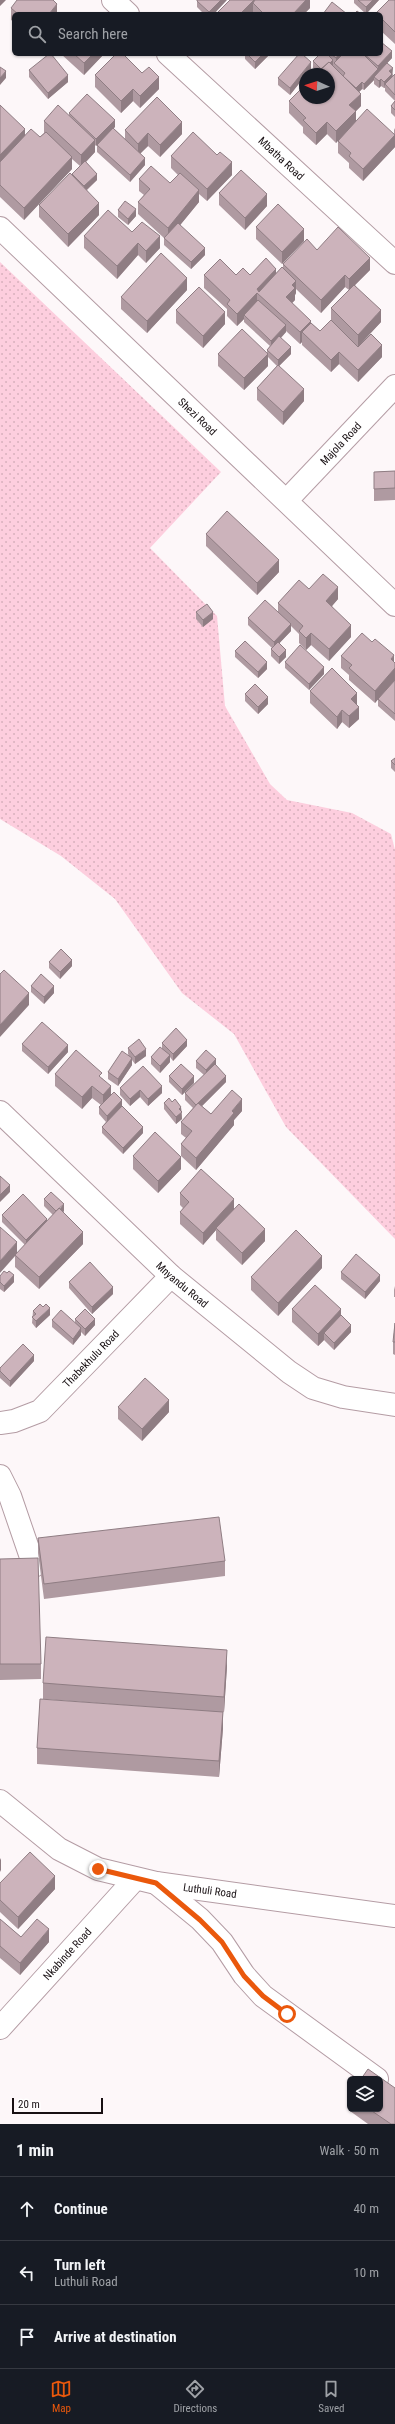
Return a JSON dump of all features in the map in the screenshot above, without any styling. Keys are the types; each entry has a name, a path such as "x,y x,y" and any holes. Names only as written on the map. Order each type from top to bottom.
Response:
{"street":[{"path":"113,0 126,12"},
{"name":"Mbatha Road","path":"170,56 395,263"},
{"name":"Shezi Road","path":"0,228 287,500 395,605"},
{"name":"Majola Road","path":"287,500 395,386"},
{"name":"Mnyandu Road","path":"0,1112 171,1276 289,1372 313,1388 343,1397 395,1405"},
{"name":"Thabekhulu Road","path":"0,1423 14,1421 40,1411 171,1276"},
{"path":"0,1476 10,1496 34,1566"},
{"name":"Luthuli Road","path":"0,1801 59,1849 98,1869 156,1883 395,1916"},
{"name":"Nkabinde Road","path":"0,2028 135,1879"},
{"path":"156,1883 200,1920 222,1942 244,1976 263,1996 373,2076"},
{"path":"383,2084 395,2092"}],"shaded area":[{"path":"0,262 221,472 150,548 217,616 225,706 270,784 287,800 352,813 391,834 395,850 395,1239 286,1127 234,1034 182,993 115,899 61,856 0,819"}],"building":[{"path":"17,0 53,0 57,4 51,12 16,12 11,8"},
{"path":"197,0 221,0 209,12"},
{"path":"230,0 254,0 242,12 218,12"},
{"path":"255,0 306,0 295,12 262,12 253,3"},
{"path":"358,0 373,0 366,7"},
{"path":"389,0 395,0 395,32 383,20 383,12 377,12"},
{"path":"332,2 344,12 324,12"},
{"path":"383,44 392,51 378,66 366,56 383,56"},
{"path":"46,56 53,56 68,75 48,93 29,70"},
{"path":"76,56 91,56 84,63"},
{"path":"114,56 125,56 142,73 149,67 159,77 140,96 133,89 121,101 95,75"},
{"path":"249,56 261,56 255,62"},
{"path":"297,56 304,56 311,62 306,68 299,68 299,77 290,88 278,78"},
{"path":"318,56 329,56 333,60 322,68 320,68 313,61"},
{"path":"341,56 365,56 378,69 364,84 362,82 356,88 343,76 345,73 334,63"},
{"path":"329,62 335,68 322,68"},
{"path":"387,63 393,68 389,71 392,74 384,82 381,79 379,81 374,77"},
{"path":"0,67 6,71 0,78"},
{"path":"335,68 361,94 349,105 356,111 336,131 327,122 316,133 303,120 306,118 289,101 299,91 299,104 335,104"},
{"path":"395,74 395,95 385,84"},
{"path":"87,94 115,120 96,139 69,113"},
{"path":"157,97 182,122 160,145 148,133 138,144 125,130"},
{"path":"395,101 395,110 391,106"},
{"path":"0,105 25,129 0,155"},
{"path":"58,105 95,140 81,155 44,121"},
{"path":"367,109 395,135 363,169 349,156 351,153 338,141"},
{"path":"113,128 145,158 130,175 97,145"},
{"path":"31,129 40,137 46,132 72,157 24,208 0,185 0,162"},
{"path":"193,132 217,155 220,152 232,162 207,189 171,156"},
{"path":"85,161 97,174 84,186 72,174"},
{"path":"151,166 170,183 180,173 199,190 168,228 138,202 150,189 139,179"},
{"path":"241,170 267,194 245,218 219,193"},
{"path":"70,173 99,203 68,234 39,205"},
{"path":"125,201 136,209 128,219 118,210"},
{"path":"278,204 304,229 282,252 256,227"},
{"path":"108,210 132,232 142,222 160,236 146,251 138,243 117,266 84,236"},
{"path":"178,223 205,248 191,262 164,238"},
{"path":"338,227 370,258 349,279 345,275 321,300 283,264 307,239 317,250"},
{"path":"161,253 187,278 147,321 121,297"},
{"path":"266,258 276,269 257,289 259,292 282,267 296,281 292,285 295,288 286,297 311,321 300,332 257,293 237,314 227,304 230,300 204,275 220,259 236,275 243,268 250,275"},
{"path":"354,285 381,310 358,335 331,308"},
{"path":"199,287 225,312 203,336 176,310"},
{"path":"258,300 286,325 271,341 244,315"},
{"path":"331,320 358,347 371,334 382,345 358,370 339,352 331,360 302,332 311,323 320,331"},
{"path":"242,329 268,354 244,378 218,354"},
{"path":"279,336 291,347 278,360 267,350"},
{"path":"278,365 304,389 283,412 257,388"},
{"path":"395,471 395,488 374,489 374,472"},
{"path":"227,511 279,560 257,583 206,534"},
{"path":"323,574 338,587 326,601 351,625 329,649 311,633 306,638 299,631 303,626 278,603 299,580 309,589"},
{"path":"265,600 291,624 274,642 248,618"},
{"path":"207,604 213,612 203,620 196,612"},
{"path":"362,633 372,642 375,639 394,655 391,659 395,663 395,668 375,691 349,668 352,665 341,656"},
{"path":"245,641 267,662 258,672 235,651"},
{"path":"278,642 286,650 279,657 271,649"},
{"path":"300,645 324,667 309,684 285,662"},
{"path":"332,668 357,693 351,699 359,707 349,716 342,710 337,717 310,691"},
{"path":"395,680 395,714 378,699"},
{"path":"255,684 268,697 258,707 245,694"},
{"path":"395,758 395,765 391,761"},
{"path":"61,949 72,960 60,972 49,962"},
{"path":"4,970 29,993 0,1025 0,974"},
{"path":"41,974 54,986 44,997 31,986"},
{"path":"42,1022 68,1045 48,1067 22,1044"},
{"path":"176,1028 187,1040 173,1054 162,1043"},
{"path":"139,1039 146,1049 135,1057 128,1048"},
{"path":"160,1047 170,1055 160,1066 151,1057"},
{"path":"76,1050 102,1073 99,1076 111,1086 103,1095 92,1086 82,1097 55,1074"},
{"path":"206,1050 216,1059 206,1070 196,1061"},
{"path":"122,1051 132,1058 118,1079 108,1072"},
{"path":"181,1064 194,1076 182,1089 169,1076"},
{"path":"215,1064 226,1076 196,1105 185,1093"},
{"path":"143,1066 162,1086 148,1099 140,1090 130,1099 120,1088"},
{"path":"232,1090 242,1099 232,1111 234,1113 196,1158 181,1144 192,1131 181,1122 198,1103 211,1114"},
{"path":"114,1092 122,1100 107,1116 99,1107"},
{"path":"169,1098 172,1102 175,1099 181,1107 179,1109 182,1112 176,1117 164,1103"},
{"path":"122,1106 143,1127 123,1148 102,1127"},
{"path":"155,1132 181,1157 158,1181 133,1156"},
{"path":"201,1169 234,1199 203,1233 180,1212 189,1202 180,1193"},
{"path":"0,1176 10,1185 0,1195"},
{"path":"51,1192 64,1204 56,1211 44,1199"},
{"path":"23,1194 47,1219 26,1240 2,1215"},
{"path":"239,1204 265,1229 242,1253 216,1228"},
{"path":"59,1208 83,1232 39,1277 15,1255"},
{"path":"0,1227 17,1242 0,1261"},
{"path":"296,1230 322,1256 278,1303 251,1277"},
{"path":"356,1254 380,1275 365,1292 341,1272"},
{"path":"90,1262 113,1287 92,1307 69,1282"},
{"path":"4,1271 7,1273 9,1271 14,1275 4,1286 0,1282 0,1276"},
{"path":"315,1285 341,1309 318,1334 292,1309"},
{"path":"40,1304 43,1307 46,1304 50,1308 36,1321 32,1317 36,1314 33,1311"},
{"path":"85,1309 95,1319 85,1329 75,1319"},
{"path":"61,1310 81,1328 73,1339 52,1320"},
{"path":"341,1315 351,1325 334,1343 324,1333"},
{"path":"395,1323 395,1342 393,1342"},
{"path":"23,1344 34,1355 10,1381 0,1371 0,1368"},
{"path":"145,1378 169,1400 142,1429 118,1407"},
{"path":"219,1517 225,1561 44,1584 38,1538"},
{"path":"38,1558 41,1664 0,1664 0,1559"},
{"path":"46,1637 227,1650 224,1697 43,1683"},
{"path":"40,1699 223,1712 219,1761 37,1748"},
{"path":"30,1852 55,1876 18,1917 0,1900 0,1883"},
{"path":"0,1919 21,1937 37,1919 49,1929 20,1963 0,1946"},
{"path":"368,2069 378,2076 363,2076"},
{"path":"383,2080 395,2088 395,2124 391,2124 373,2112 383,2112"}],"route":[{"path":"98,1869 156,1883 200,1920 222,1942 244,1976 263,1996 287,2014"}]}
